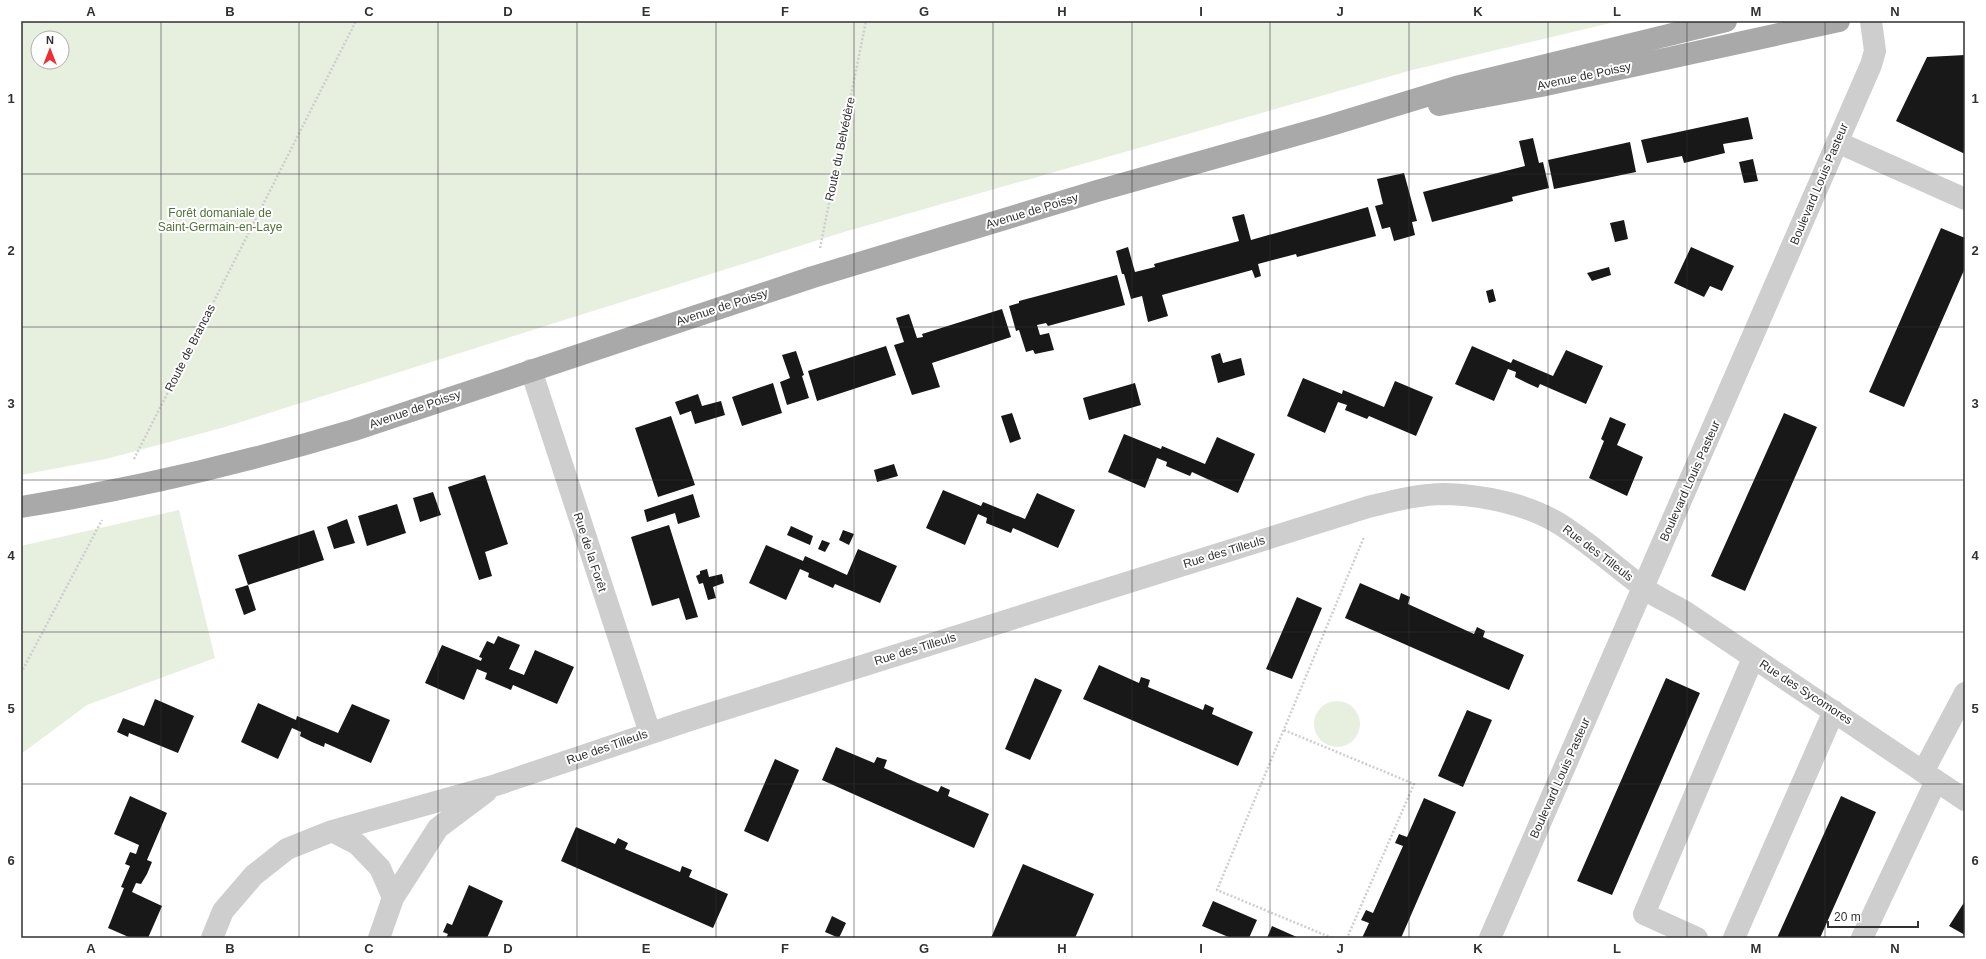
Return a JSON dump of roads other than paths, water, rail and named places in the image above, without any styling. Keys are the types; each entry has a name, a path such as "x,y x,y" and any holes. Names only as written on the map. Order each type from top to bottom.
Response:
{"main road":[{"name":"Avenue de Poissy","path":"118,491 284,451 354,430 813,277 1097,191 1328,126 1456,87 1726,21"},
{"name":"Avenue de Poissy","path":"1328,126 1541,86 1839,21"},
{"path":"21,507 118,491"},
{"path":"21,523 118,491"}],"street":[{"name":"Boulevard Louis Pasteur","path":"1490,938 1872,65 1875,51 1871,21"},
{"path":"1837,142 1965,199"},
{"name":"Rue de la Forêt","path":"531,370 650,733"},
{"name":"Rue des Tilleuls","path":"212,938 223,912 254,875 287,849 332,831 496,785 650,733 1368,507 1406,498 1444,494 1486,499 1525,508 1557,522 1601,552 1644,588"},
{"name":"Rue des Sycomores","path":"1644,588 1687,612 1965,800"},
{"path":"1697,938 1644,914 1753,658"},
{"path":"1862,938 1965,693"},
{"path":"1734,938 1834,711"},
{"path":"379,938 393,898 438,828 496,785"},
{"path":"332,831 357,844 380,868 393,898"}],"park label":[{"name":"Forêt domaniale de Saint-Germain-en-Laye","path":"220,220"}]}
